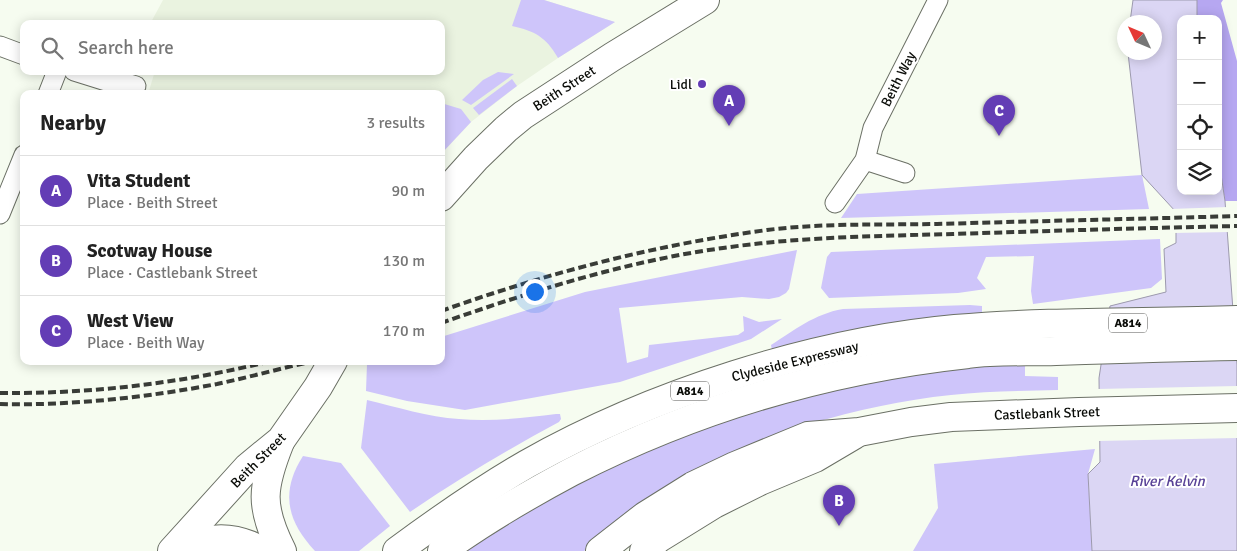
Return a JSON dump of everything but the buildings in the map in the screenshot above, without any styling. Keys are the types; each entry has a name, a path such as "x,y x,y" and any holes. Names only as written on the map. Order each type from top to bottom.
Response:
{"main road":[{"name":"Beith Street","path":"445,193 483,151 523,115 705,0"},
{"name":"Clydeside Expressway","path":"397,551 462,504 529,463 580,437 685,393 772,364 844,347 936,332 1019,326 1237,320"},
{"name":"Clydeside Expressway","path":"442,551 496,514 533,492 618,449 732,404 775,390 843,373 970,353 1237,346"},
{"name":"Beith Street","path":"172,551 248,467 280,440 318,387 331,365"},
{"name":"Castlebank Street","path":"600,551 623,532 670,500 760,481 815,458 859,432 911,422 951,418 1079,412 1237,408"},
{"path":"280,440 264,489 271,527 282,551"},
{"name":"Castlebank Street","path":"644,551 666,534 708,493"},
{"path":"180,551 206,540 232,538 262,551"}],"street":[{"name":"Beith Way","path":"835,203 864,160 873,128 938,0"},
{"path":"0,46 20,54"},
{"path":"50,90 55,75"},
{"path":"88,75 136,86"},
{"path":"864,160 905,173"},
{"path":"0,214 20,165"}],"shaded area":[{"path":"163,0 544,0 615,22 517,86 471,122 445,150 445,90 149,90 154,75 445,75 445,20 152,20"},
{"path":"521,0 544,0 615,22 558,58 549,45 539,36 512,26"},
{"path":"1197,0 1223,0 1221,3 1237,61 1237,201 1225,201 1222,181 1222,15 1197,15"},
{"path":"498,72 514,74 471,105 462,100 483,80"},
{"path":"512,79 517,86 479,115 473,108"},
{"path":"445,104 461,109 471,122 445,150"},
{"path":"1142,175 1149,209 841,218 857,194"},
{"path":"1160,239 1162,279 1151,288 1033,304 1031,291 1034,256 986,257 977,278 986,289 958,293 829,298 821,288 827,257 831,252"},
{"path":"797,250 789,289 779,297 769,299 742,297 619,308 627,363 648,357 649,345 738,335 744,331 743,316 759,322 782,319 751,339 620,382 465,410 407,401 366,391 367,365 445,365 445,336 585,292"},
{"path":"982,306 982,313 876,328 772,350 771,345 797,328 833,311 843,309"},
{"path":"987,363 1025,364 1025,376 1058,377 1058,390 1004,391 933,397 880,406 827,419 810,424 604,534 584,551 462,551 579,481 722,419 859,382"},
{"path":"367,400 447,418 495,420 560,414 561,419 559,422 465,476 410,512 361,448"},
{"path":"1095,449 1088,474 1092,551 913,551 938,508 934,464"},
{"path":"303,456 341,463 390,526 359,551 315,551 298,529 290,506 291,482"}],"water":[{"name":"River Kelvin","path":"1133,0 1197,0 1197,15 1177,15 1177,195 1222,195 1222,181 1237,365 1237,551 1092,551 1088,474 1100,462 1099,378 1110,306 1166,292 1164,249 1176,243 1176,212 1142,175 1129,60 1162,60 1162,15 1131,15"}],"pier":[{"path":"1228,207 1230,232 1173,233 1174,213 1170,209"},
{"path":"1237,386 1237,438 1098,441 1097,389"}],"railway":[{"path":"445,310 521,284 642,252 767,230 831,225 1237,216"},
{"path":"445,322 580,278 651,261 752,244 866,236 1237,226"},
{"path":"0,393 68,392 137,386 254,365"},
{"path":"0,404 54,404 164,393 217,384 297,365"}],"place":[{"name":"Lidl","path":"702,84"},
{"name":"Vita Student","path":"729,126"},
{"name":"West View","path":"999,136"},
{"name":"Scotway House","path":"839,526"}]}
